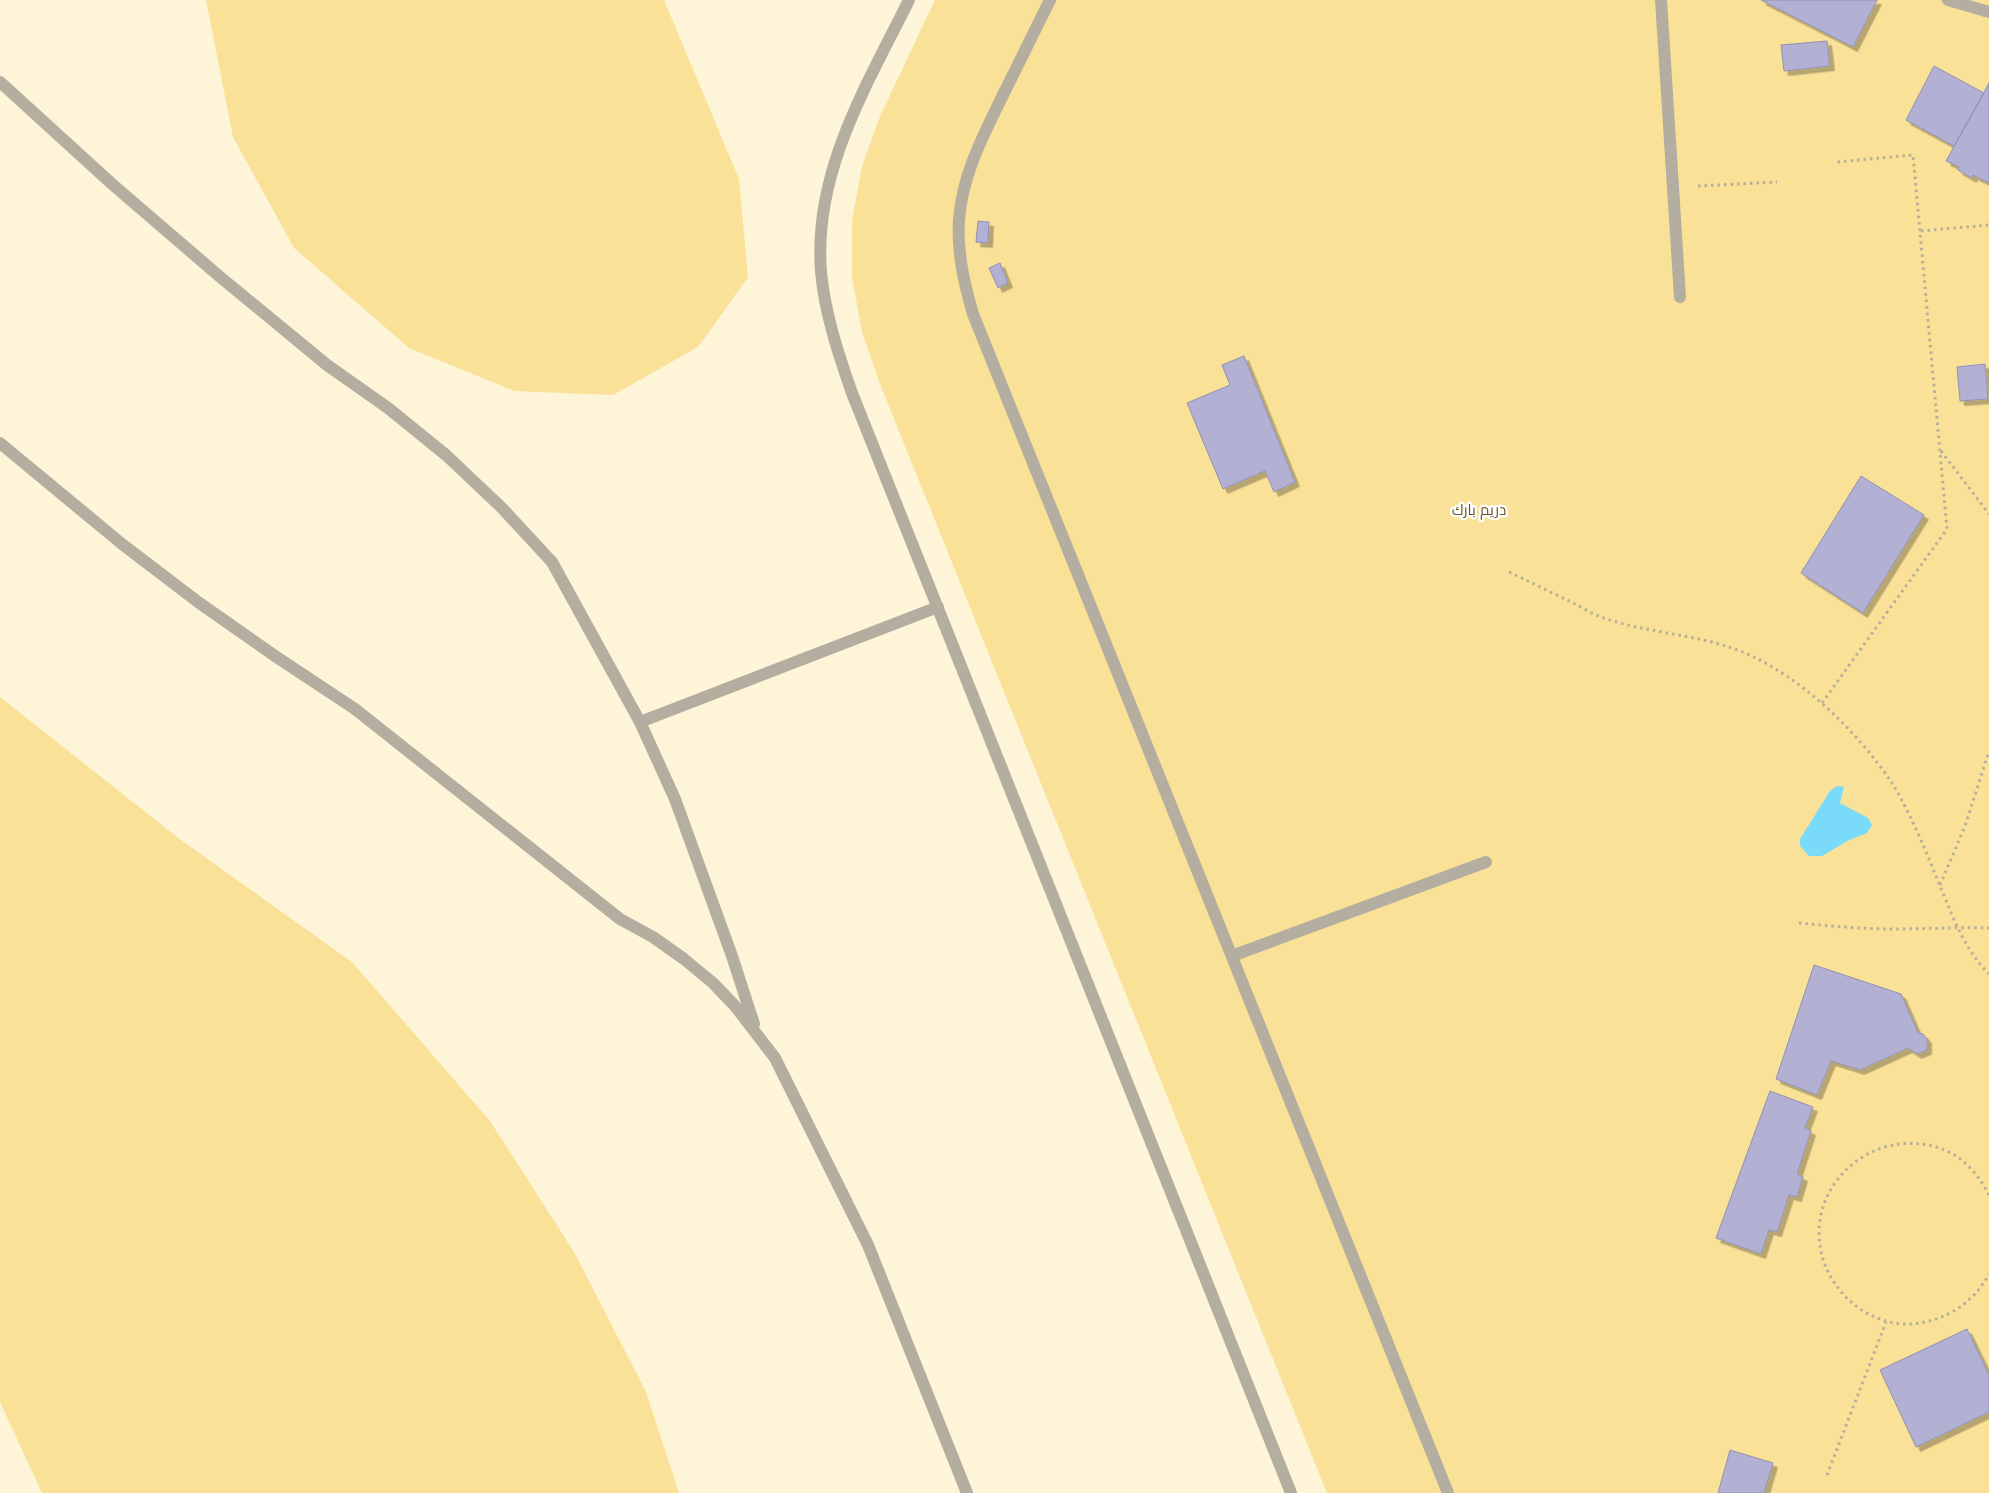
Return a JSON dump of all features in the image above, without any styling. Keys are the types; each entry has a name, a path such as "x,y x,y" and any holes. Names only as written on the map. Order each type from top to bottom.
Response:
{"street":[{"path":"909,0 856,106 839,146 828,186 822,228 821,270 827,312 838,353 1291,1493"},
{"path":"1050,0 973,158 964,189 959,220 959,252 964,283 977,323 1448,1493"},
{"path":"1661,0 1680,297"},
{"path":"1948,0 1989,12"},
{"path":"0,82 112,184 219,276 327,365 388,408 446,455 501,507 552,562 640,722 675,799 732,956 756,1032"},
{"path":"0,443 122,544 275,656 355,709 620,919 654,937 713,983 756,1032 775,1058 868,1246 967,1493"},
{"path":"640,722 938,607"},
{"path":"1232,956 1486,862"}],"path":[{"path":"1822,703 1947,530 1913,155 1837,162"},
{"path":"1672,188 1777,182"},
{"path":"1921,231 1989,225"},
{"path":"1941,450 1989,514"},
{"path":"1509,572 1604,618 1730,647 1778,671 1822,703 1872,755 1893,785 1910,817 1956,927 1965,943 1989,974"},
{"path":"1940,885 1965,826 1989,751"},
{"path":"1799,923 1845,928 1989,928"},
{"path":"1989,1195 1983,1183 1969,1166 1951,1154 1931,1146 1909,1144 1888,1146 1867,1153 1849,1166 1835,1182 1825,1201 1820,1222 1819,1244 1824,1265 1834,1284 1849,1301 1866,1313 1886,1321 1908,1324 1930,1322 1950,1314 1968,1302 1983,1286 1989,1274"},
{"path":"1827,1475 1886,1321"}],"green space":[{"path":"206,0 664,0 739,179 748,277 698,347 613,395 514,391 409,348 294,248 233,137"},
{"name":"دريم بارك","path":"935,0 1989,0 1989,1493 1327,1493 880,384 862,332 852,277 852,221 862,166 881,114"},
{"path":"0,697 177,837 352,962 490,1121 574,1252 646,1392 679,1493 42,1493 0,1402"}],"water":[{"path":"1840,786 1844,787 1840,803 1868,818 1872,825 1867,833 1849,840 1822,856 1809,856 1800,846 1800,839 1830,791"}],"building":[{"path":"1761,0 1877,0 1853,47"},
{"path":"1827,41 1830,66 1784,71 1781,45"},
{"path":"1934,66 1984,93 1954,146 1906,120"},
{"path":"1989,83 1989,183 1973,175 1972,178 1958,170 1959,167 1946,161"},
{"path":"978,221 989,222 988,243 976,242"},
{"path":"1000,263 1008,283 998,288 989,268"},
{"path":"1244,356 1295,482 1274,492 1265,471 1223,489 1187,403 1230,385 1222,365"},
{"path":"1985,364 1988,399 1960,401 1957,367"},
{"path":"1861,476 1924,515 1863,613 1801,573"},
{"path":"1814,965 1901,994 1918,1033 1923,1034 1927,1039 1927,1050 1917,1054 1908,1048 1860,1070 1831,1061 1817,1095 1776,1079"},
{"path":"1770,1091 1813,1107 1805,1128 1811,1131 1797,1174 1803,1177 1797,1197 1789,1195 1777,1232 1769,1230 1761,1254 1716,1238"},
{"path":"1967,1329 1989,1375 1989,1412 1916,1447 1880,1370"},
{"path":"1730,1450 1773,1463 1764,1493 1718,1493"}]}
